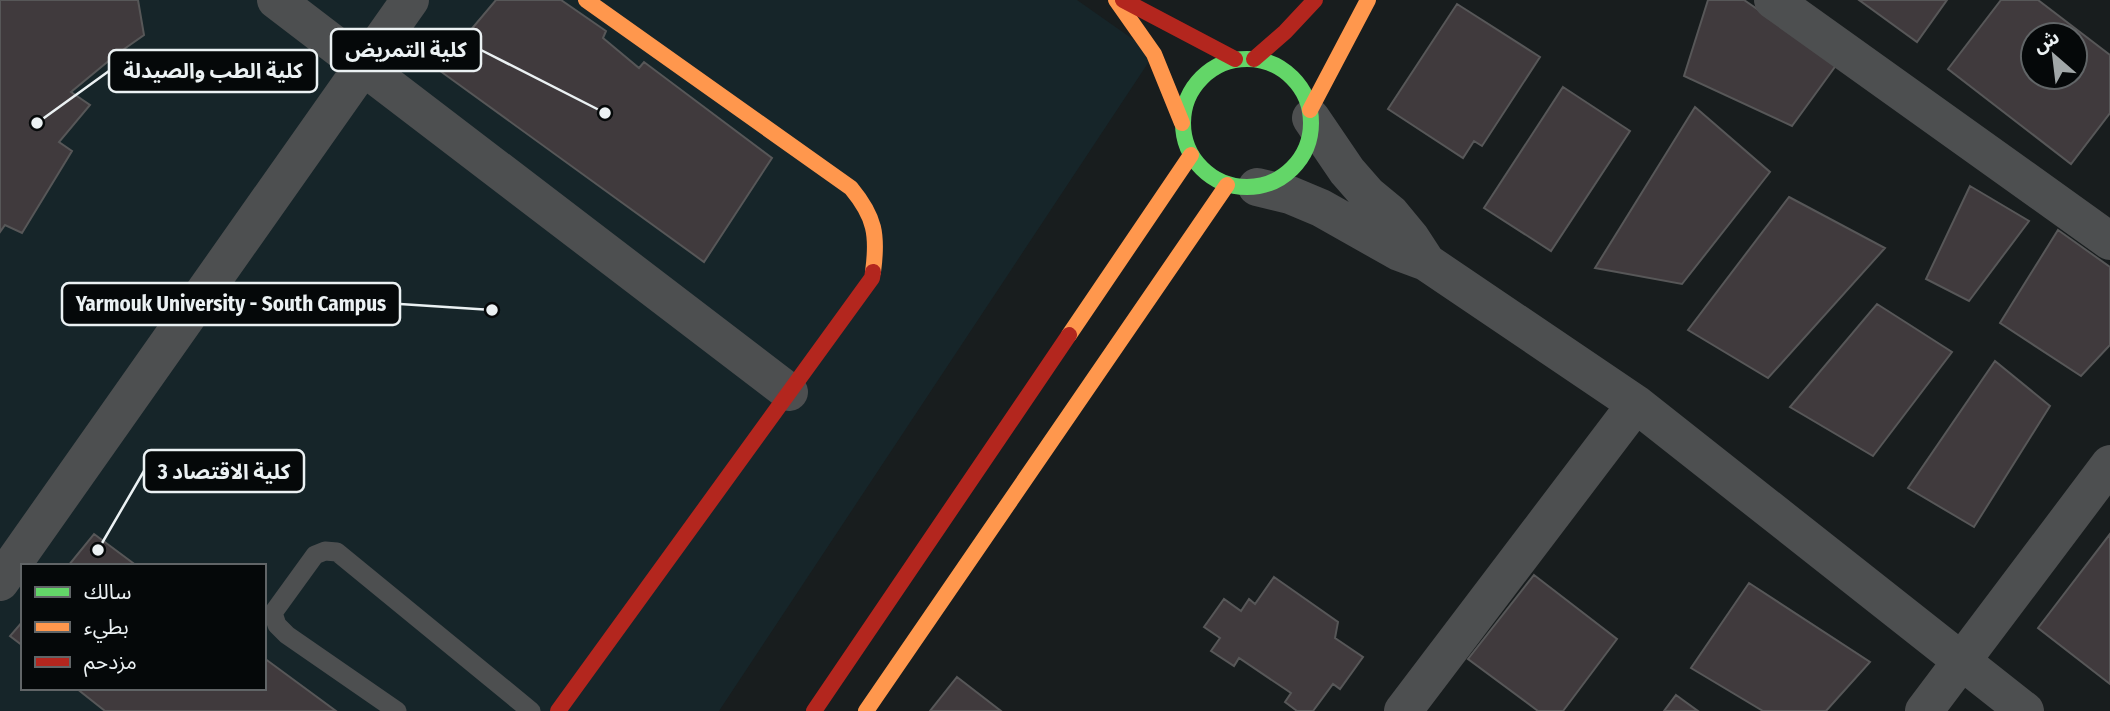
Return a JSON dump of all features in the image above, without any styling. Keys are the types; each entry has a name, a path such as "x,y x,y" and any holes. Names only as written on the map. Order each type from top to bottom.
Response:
{"street":[{"path":"276,0 789,391"},
{"path":"0,582 410,0"},
{"path":"558,711 872,278 877,247 874,221 851,188 586,0"},
{"path":"1116,0 1154,54 1182,123 1184,140 1191,155 1206,173 1242,186 1290,195 1321,208 1399,252 1426,262 1636,404 2025,711"},
{"path":"1123,0 1236,60"},
{"path":"1254,59 1285,32 1315,0"},
{"path":"866,711 1242,186 1279,179 1298,163 1309,142 1311,114 1368,0"},
{"path":"1773,0 2110,241"},
{"path":"1182,123 1186,101 1197,82 1214,67 1236,60 1254,59 1274,64 1290,75 1303,91 1311,114 1347,171 1368,195 1391,215 1426,262"},
{"path":"814,711 1191,155"},
{"path":"1403,711 1636,404"},
{"path":"1924,711 1964,662 2110,464"}],"lane":[{"path":"397,711 287,635 277,625 274,613 315,555 325,551 337,552 531,711"}],"shaded area":[{"path":"0,0 1077,0 1154,54 719,711 0,711"}],"building":[{"path":"0,0 138,0 144,35 71,92 90,105 59,142 72,151 22,233 5,225 0,232"},
{"path":"496,0 561,0 606,31 603,38 639,68 644,62 772,158 704,262 436,68 447,46 453,51"},
{"path":"1708,0 1744,0 1837,64 1792,126 1684,76"},
{"path":"1859,0 1947,0 1917,42"},
{"path":"2001,0 2038,0 2065,21 2019,21 2019,91 2089,91 2089,39 2110,55 2110,113 2071,164 1948,69"},
{"path":"1457,4 1540,57 1482,146 1474,141 1463,158 1388,109"},
{"path":"1563,87 1630,131 1551,251 1484,208"},
{"path":"1695,107 1770,172 1682,284 1595,268"},
{"path":"1970,186 2029,221 1969,301 1926,279"},
{"path":"1789,197 1885,248 1768,378 1688,330"},
{"path":"2058,230 2110,267 2110,345 2081,376 2000,323"},
{"path":"1877,304 1952,352 1873,456 1790,407"},
{"path":"1995,361 2050,406 1974,527 1908,488"},
{"path":"94,534 134,564 70,564"},
{"path":"2110,534 2110,684 2038,628"},
{"path":"1534,575 1617,639 1563,711 1538,711 1468,659"},
{"path":"1274,577 1338,622 1335,638 1363,657 1340,689 1333,684 1313,711 1297,711 1285,702 1291,693 1239,658 1234,666 1211,651 1220,638 1204,627 1224,599 1241,611 1249,599 1255,604"},
{"path":"1749,583 1870,662 1826,711 1763,711 1691,668"},
{"path":"21,623 21,644 10,636"},
{"path":"266,659 336,711 105,711 79,690 266,690"},
{"path":"957,677 1001,711 930,711"},
{"path":"1676,695 1698,711 1664,711"}],"traffic: fast":[{"path":"1247,59 1272,64 1292,78 1306,98 1311,123 1306,148 1292,168 1272,182 1247,187 1222,182 1202,168 1188,148 1183,123 1188,98 1202,78 1222,64 1247,59"}],"traffic: slow":[{"path":"586,0 851,188 865,208 873,227 873,272"},
{"path":"1116,0 1154,54 1182,123"},
{"path":"1310,110 1368,0"},
{"path":"1069,335 1191,155"},
{"path":"866,711 1227,185"}],"traffic: jam":[{"path":"1123,0 1235,59"},
{"path":"1254,59 1285,32 1315,0"},
{"path":"558,711 872,278 873,272"},
{"path":"814,711 1069,335"}],"place":[{"name":"كلية التمريض","path":"605,113"},
{"name":"كلية الطب والصيدلة","path":"37,123"},
{"name":"Yarmouk University - South Campus","path":"492,310"},
{"name":"كلية الاقتصاد 3","path":"98,550"}]}
